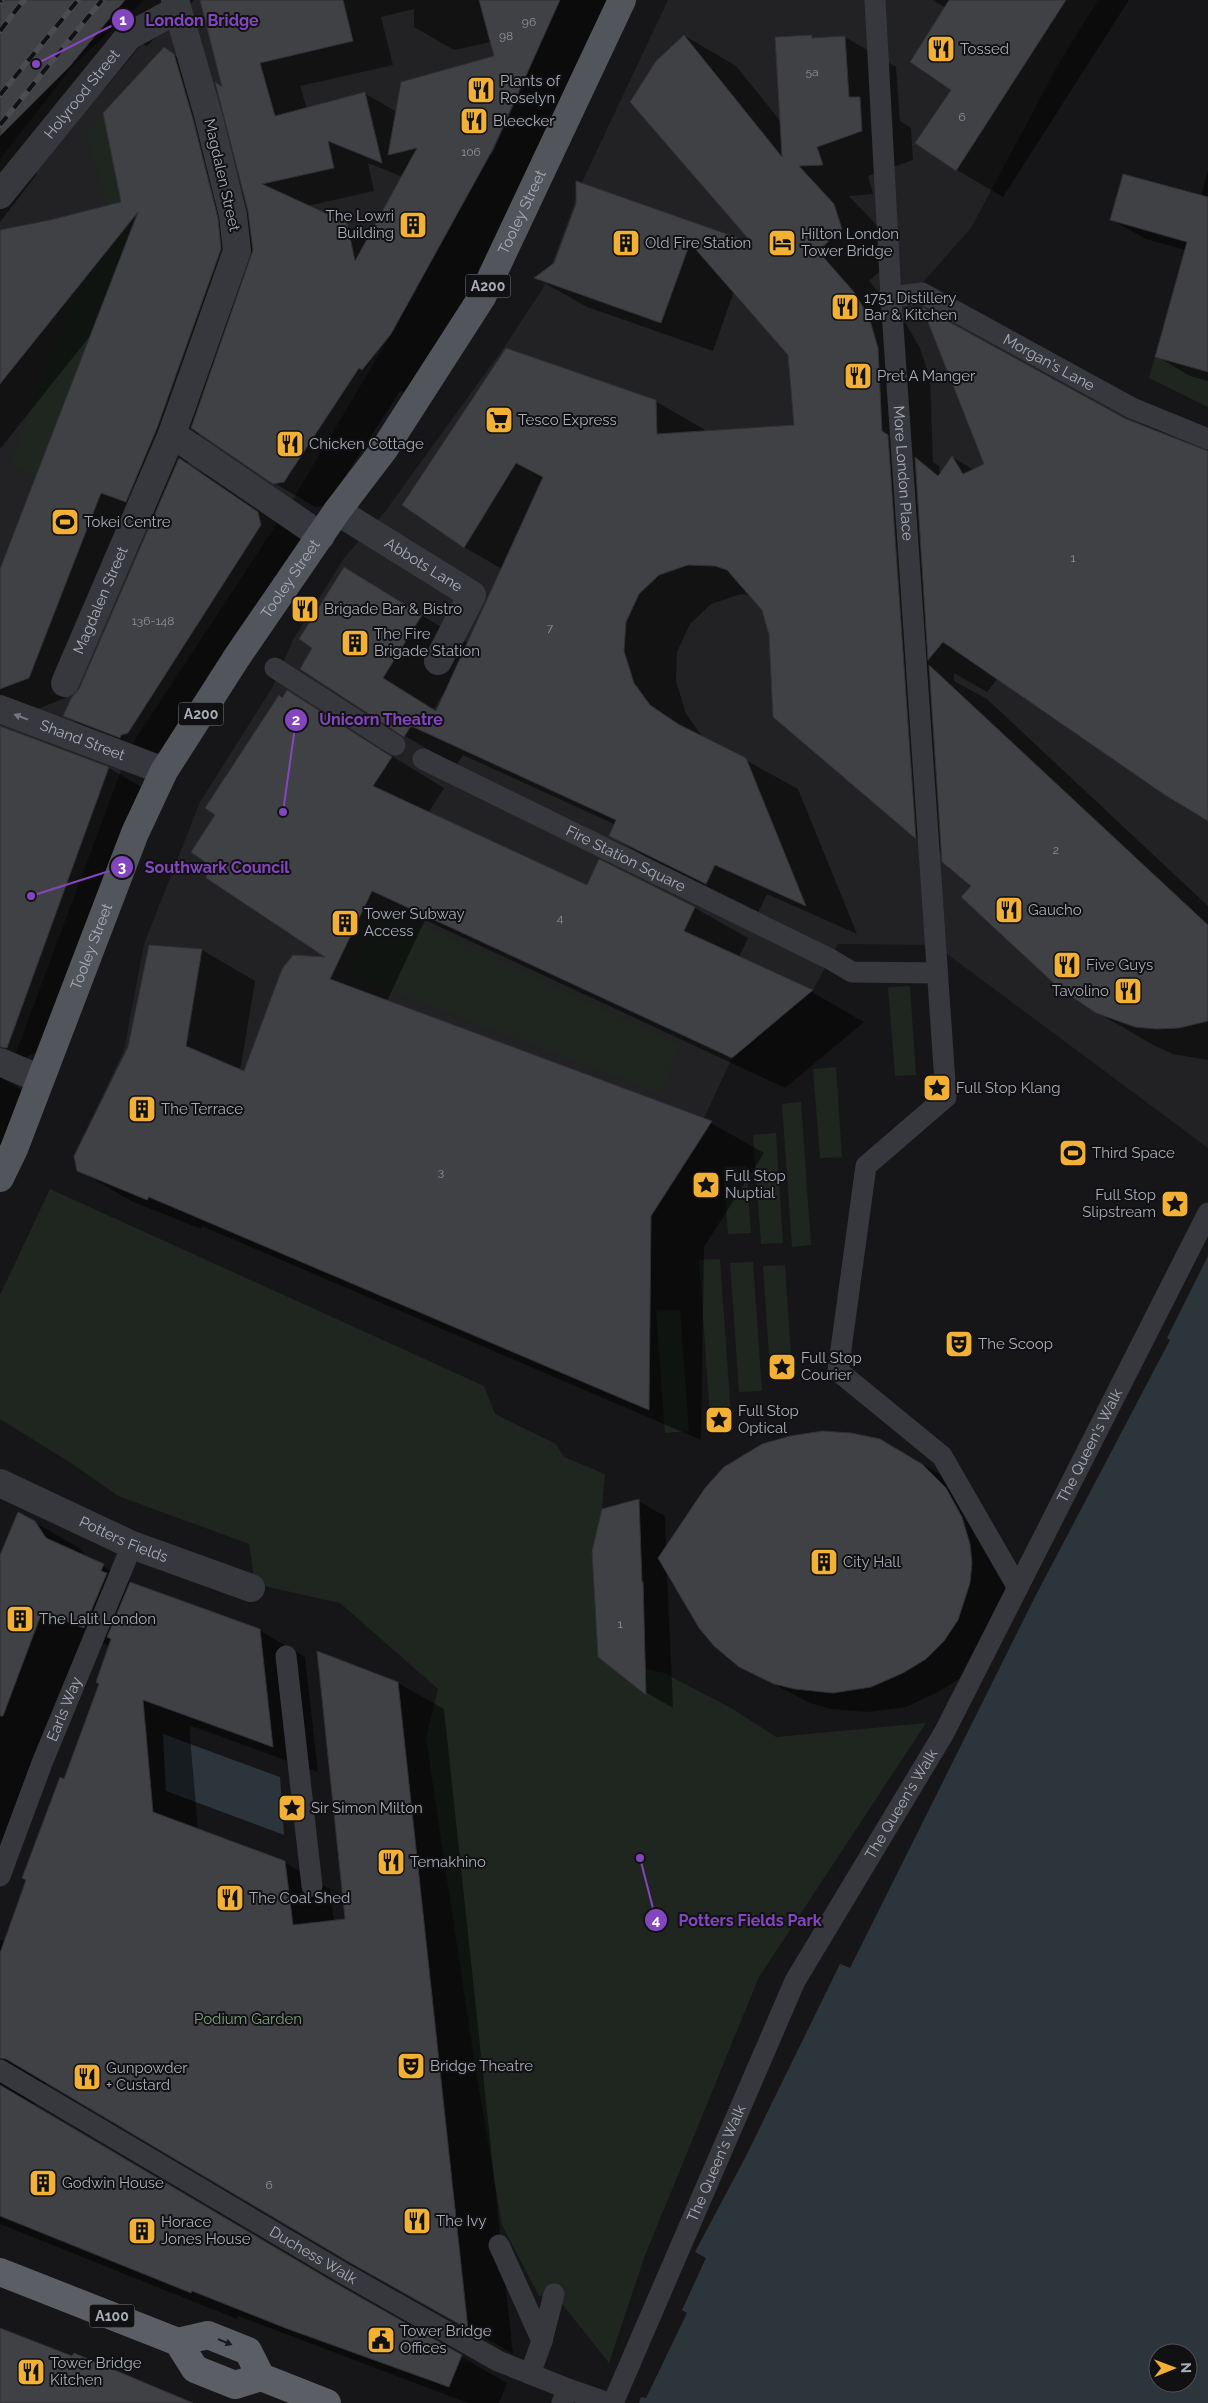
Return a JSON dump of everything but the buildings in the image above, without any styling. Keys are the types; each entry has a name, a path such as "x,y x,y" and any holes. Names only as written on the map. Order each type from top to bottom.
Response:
{"highway":[{"name":"A100","path":"0,2272 178,2342"},
{"path":"261,2377 248,2351 208,2335 178,2342 195,2369 235,2385 261,2377 327,2403"}],"main road":[{"name":"Tooley Street","path":"0,1178 14,1149 135,833 164,771 237,657 338,511 385,448 482,297 622,0"}],"street":[{"name":"More London Place","path":"875,0 891,297 946,1097 866,1166 838,1371 942,1456 1018,1588"},
{"name":"Holyrood Street","path":"0,195 130,36 176,5"},
{"name":"Magdalen Street","path":"65,683 172,434 237,251 233,215 208,115 176,5"},
{"name":"Morgan's Lane","path":"891,297 922,293 1132,408 1208,439"},
{"path":"172,434 321,536"},
{"name":"Abbots Lane","path":"338,511 472,594 438,661"},
{"path":"275,668 395,745"},
{"name":"Shand Street","path":"0,709 164,771"},
{"name":"Fire Station Square","path":"423,759 830,959 852,972 937,973"},
{"path":"0,1062 40,1079"},
{"name":"The Queen's Walk","path":"605,2401 795,1981 944,1733 1208,1213"},
{"name":"Potters Fields","path":"0,1483 132,1545 251,1588"},
{"name":"Earls Way","path":"0,1876 42,1763 132,1545"},
{"path":"286,1656 312,1886"},
{"name":"Duchess Walk","path":"0,2070 343,2273 498,2361 530,2374 565,2396 605,2401"},
{"path":"500,2245 542,2341"},
{"path":"530,2374 542,2341 554,2294"}],"shaded area":[{"path":"144,0 560,0 493,148 393,331 295,496 129,749 16,1053 0,1047 0,159 75,63"},
{"path":"668,0 1098,0 1059,63 971,228 918,288 916,298 1208,461 1208,1148 935,945 838,944 813,990 732,1058 704,1118 706,1124 705,1131 651,1216 649,1401 640,1407 186,1213 77,1171 74,1156 124,1050 144,944 200,802 272,688 293,640 344,558 384,513 505,346 543,288 583,180"},
{"path":"103,113 129,234 36,476 9,466 55,347 88,248 107,206 86,132"},
{"path":"1155,357 1208,372 1208,407 1149,378"},
{"path":"382,904 681,1046 659,1094 349,975"},
{"path":"910,986 916,1075 895,1076 888,987"},
{"path":"836,1067 842,1157 820,1158 813,1069"},
{"path":"801,1102 811,1245 792,1247 782,1104"},
{"path":"776,1133 783,1243 761,1244 753,1135"},
{"path":"746,1166 751,1233 728,1234 723,1167"},
{"path":"50,1189 484,1386 495,1414 556,1444 564,1457 605,1474 602,1509 592,1551 598,1657 646,1694 646,1669 664,1673 733,1709 776,1737 926,1723 759,1977 644,2258 609,2363 554,2294 539,2296 502,2225 475,2065 426,1739 438,1689 340,1603 255,1584 249,1544 118,1496 74,1465 0,1419 0,1295"},
{"path":"1208,1256 1208,2403 639,2403 641,2397 646,2398 687,2313 682,2310 706,2258 695,2252 745,2158 840,1964 850,1968 1037,1593 1170,1340 1167,1338"},
{"path":"720,1259 731,1415 710,1416 699,1260"},
{"path":"753,1262 762,1391 739,1392 730,1263"},
{"path":"785,1265 792,1370 770,1371 763,1266"},
{"path":"680,1310 689,1431 665,1433 656,1311"},
{"path":"163,1734 280,1777 284,1835 166,1791"}],"railway":[{"path":"0,31 24,0"},
{"path":"0,95 78,0"},
{"path":"0,125 102,0"}],"place":[{"name":"Tossed","path":"941,49"},
{"name":"London Bridge","path":"36,64"},
{"name":"Plants of Roselyn","path":"481,90"},
{"name":"Bleecker","path":"474,121"},
{"name":"The Lowri Building","path":"413,225"},
{"name":"Old Fire Station","path":"626,243"},
{"name":"Hilton London Tower Bridge","path":"782,243"},
{"name":"1751 Distillery Bar & Kitchen","path":"845,307"},
{"name":"Pret A Manger","path":"858,376"},
{"name":"Tesco Express","path":"499,420"},
{"name":"Chicken Cottage","path":"290,444"},
{"name":"Tokei Centre","path":"65,522"},
{"name":"Brigade Bar & Bistro","path":"305,609"},
{"name":"The Fire Brigade Station","path":"355,643"},
{"name":"Unicorn Theatre","path":"283,812"},
{"name":"Southwark Council","path":"31,896"},
{"name":"Gaucho","path":"1009,910"},
{"name":"Tower Subway Access","path":"345,923"},
{"name":"Five Guys","path":"1067,965"},
{"name":"Tavolino","path":"1128,991"},
{"name":"Full Stop Klang","path":"937,1088"},
{"name":"The Terrace","path":"142,1109"},
{"name":"Third Space","path":"1073,1153"},
{"name":"Full Stop Nuptial","path":"706,1185"},
{"name":"Full Stop Slipstream","path":"1175,1204"},
{"name":"The Scoop","path":"959,1344"},
{"name":"Full Stop Courier","path":"782,1367"},
{"name":"Full Stop Optical","path":"719,1420"},
{"name":"City Hall","path":"824,1562"},
{"name":"The Lalit London","path":"20,1619"},
{"name":"Sir Simon Milton","path":"292,1808"},
{"name":"Potters Fields Park","path":"640,1858"},
{"name":"Temakhino","path":"391,1862"},
{"name":"The Coal Shed","path":"230,1898"},
{"name":"Bridge Theatre","path":"411,2066"},
{"name":"Gunpowder + Custard","path":"87,2077"},
{"name":"Godwin House","path":"43,2183"},
{"name":"The Ivy","path":"417,2221"},
{"name":"Horace Jones House","path":"142,2231"},
{"name":"Tower Bridge Offices","path":"381,2340"},
{"name":"Tower Bridge Kitchen","path":"31,2372"}],"park label":[{"name":"Podium Garden","path":"248,2019"}]}
